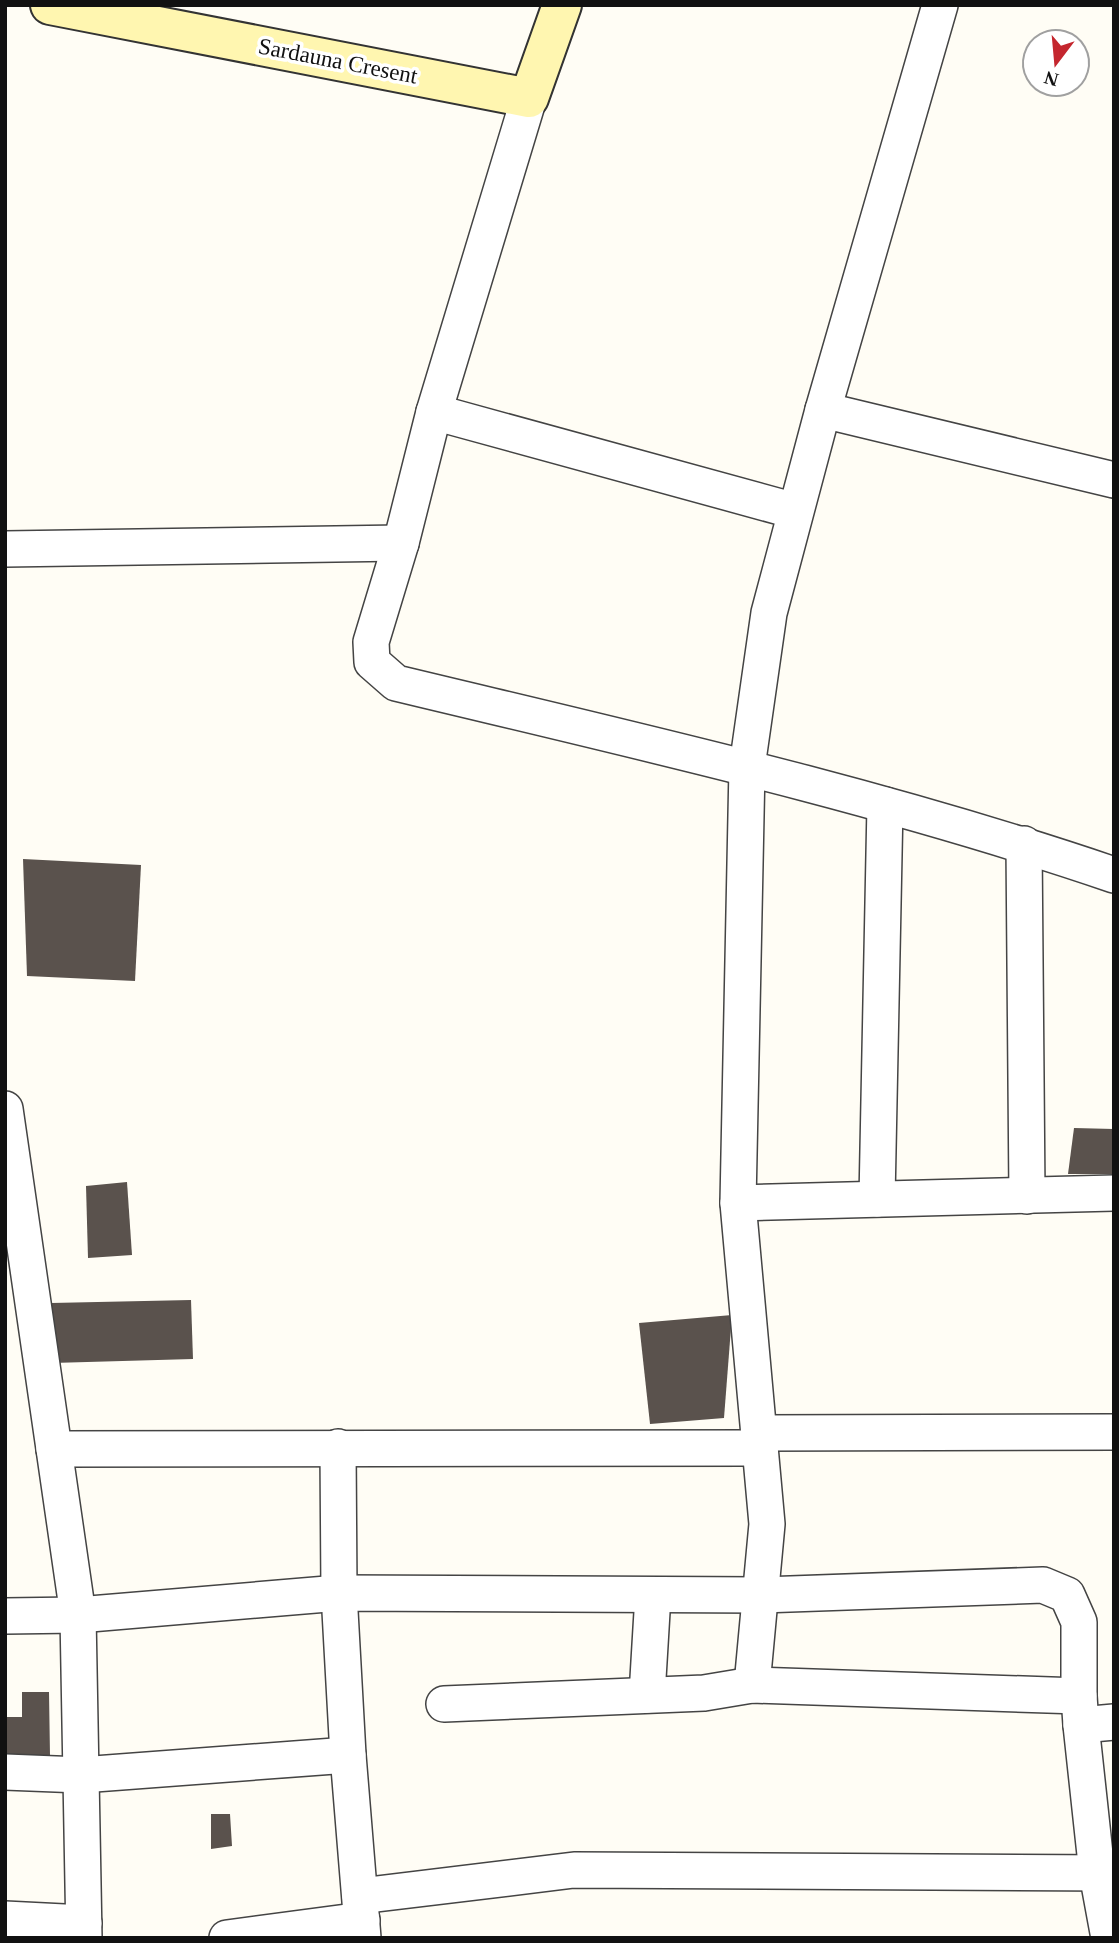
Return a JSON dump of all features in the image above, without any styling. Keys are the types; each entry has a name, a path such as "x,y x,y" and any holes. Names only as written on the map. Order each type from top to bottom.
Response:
{"street":[{"name":"Sardauna Cresent","path":"50,5 528,98"},
{"path":"562,5 528,98 434,412 401,543 371,642 372,662 396,683 747,767 1024,844 1114,875"},
{"path":"752,1685 767,1524 738,1203 747,767 769,613 823,410 940,5"},
{"path":"823,410 1114,480"},
{"path":"434,412 795,511"},
{"path":"5,549 401,543"},
{"path":"877,1199 885,805"},
{"path":"1024,844 1027,1196"},
{"path":"5,1109 78,1615 84,1930 5,1919"},
{"path":"738,1203 1114,1194"},
{"path":"54,1449 338,1447 1114,1432"},
{"path":"338,1447 339,1593 361,1918"},
{"path":"5,1616 78,1615 339,1593 761,1595 1043,1585 1067,1595 1079,1622 1091,1714 1109,1938"},
{"path":"647,1695 653,1595"},
{"path":"444,1704 704,1693 752,1685 1091,1714"},
{"path":"5,1772 81,1775 348,1755"},
{"path":"227,1938 361,1918 574,1870 1105,1873"}],"building":[{"path":"23,859 141,865 135,981 27,976"},
{"path":"1074,1128 1114,1129 1114,1174 1068,1174"},
{"path":"127,1182 132,1255 88,1258 86,1186"},
{"path":"191,1300 193,1359 52,1363 51,1303"},
{"path":"732,1315 724,1418 650,1424 639,1323"},
{"path":"22,1692 49,1692 50,1756 5,1756 5,1717 22,1717"},
{"path":"211,1814 230,1814 232,1846 211,1849"}]}
